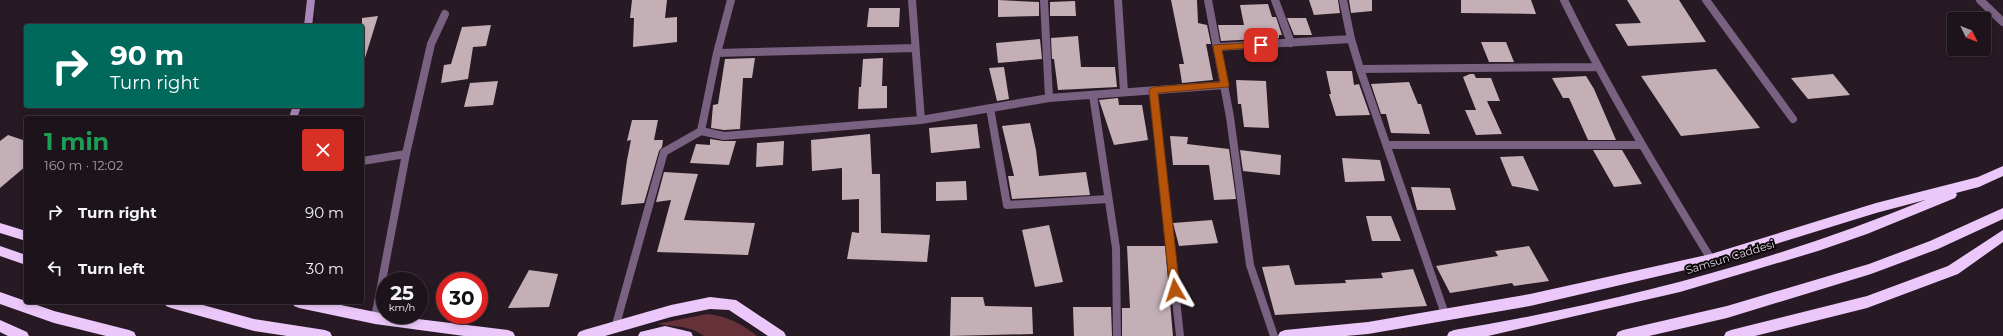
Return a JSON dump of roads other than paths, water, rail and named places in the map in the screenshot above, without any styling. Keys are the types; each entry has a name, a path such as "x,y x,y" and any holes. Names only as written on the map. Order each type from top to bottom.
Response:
{"highway":[{"name":"Samsun Caddesi","path":"1454,336 1644,296 1728,273 1893,220 2003,171"},
{"path":"1285,336 1368,328 1530,300 1711,259 1876,208 1982,181"},
{"path":"1623,336 1727,312 1871,269 1934,245 2003,213"},
{"path":"0,228 24,235"},
{"path":"1731,336 1867,302 1953,270 2003,235"},
{"path":"0,251 24,259"},
{"path":"0,298 54,317 129,336"},
{"path":"584,336 615,332 671,311 710,303 731,304 779,336"},
{"path":"178,304 254,325 325,336"},
{"path":"308,304 375,318 508,336"},
{"path":"0,326 22,336"},
{"path":"645,336 665,332 686,336"}],"street":[{"path":"308,24 311,0"},
{"path":"701,131 717,53 731,0"},
{"path":"912,0 914,48 921,120"},
{"path":"1044,0 1049,98"},
{"path":"1118,0 1124,92"},
{"path":"1208,0 1224,85 1250,265 1274,336"},
{"path":"1275,0 1291,43"},
{"path":"1343,0 1351,39 1360,69 1445,314"},
{"path":"1564,0 1597,67 1641,145 1711,259"},
{"path":"1706,0 1793,119"},
{"path":"1980,0 2003,22"},
{"path":"375,318 406,154 430,44 445,14"},
{"path":"1217,47 1351,39"},
{"path":"717,53 914,48"},
{"path":"1360,69 1597,67"},
{"path":"615,332 664,152 701,131 724,136 921,120 1049,98 1224,85"},
{"path":"1153,90 1180,336"},
{"path":"1093,95 1116,248 1117,336"},
{"path":"990,108 1007,205 1108,199"},
{"path":"1387,145 1641,145"},
{"path":"364,161 406,154"}]}
